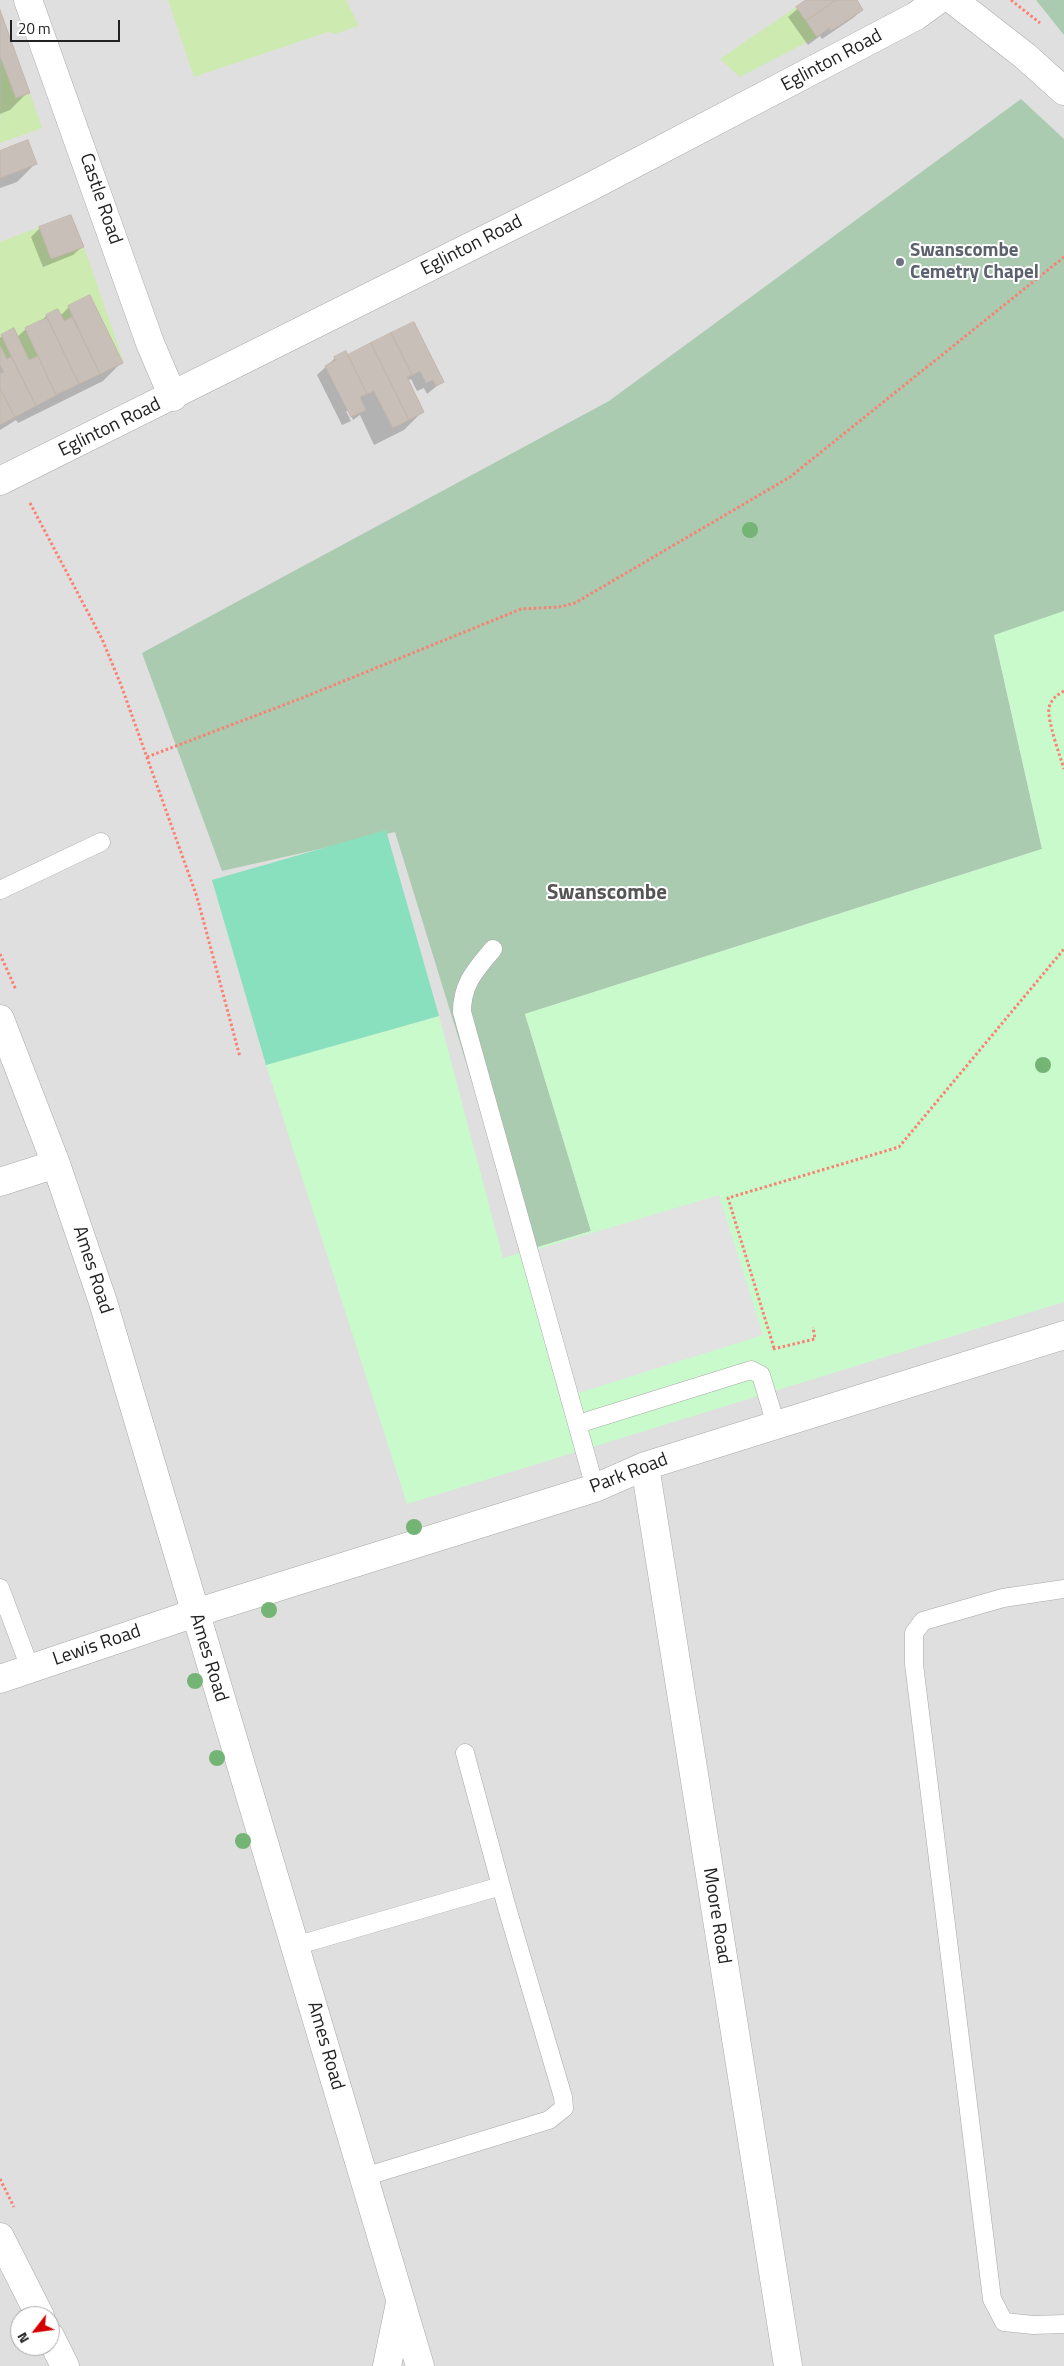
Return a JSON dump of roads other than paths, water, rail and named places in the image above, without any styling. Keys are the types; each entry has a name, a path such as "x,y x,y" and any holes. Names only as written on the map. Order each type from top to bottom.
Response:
{"street":[{"name":"Castle Road","path":"28,0 153,350 173,397"},
{"name":"Eglinton Road","path":"0,482 173,397 632,165 904,23 927,10 938,0"},
{"path":"953,0 1032,62 1064,91"},
{"name":"Ames Road","path":"0,1019 56,1164 103,1302 420,2366"},
{"path":"0,1182 56,1164"},
{"name":"Park Road","path":"195,1613 595,1488 645,1466 1064,1335"},
{"name":"Moore Road","path":"645,1466 788,2366"},
{"name":"Lewis Road","path":"0,1679 195,1613"},
{"path":"0,2237 35,2306"},
{"name":"Ames Road","path":"387,2366 400,2303"}],"lane":[{"path":"0,890 101,842"},
{"path":"493,949 469,979 462,996 462,1012 595,1488"},
{"path":"578,1424 751,1370 761,1375 776,1425"},
{"path":"0,1588 30,1668"},
{"path":"1064,1589 1003,1598 923,1621 914,1633 914,1664 992,2299 1004,2322 1033,2325 1064,2324"},
{"path":"364,2177 541,2123 555,2117 564,2108 563,2098 501,1886 466,1753"},
{"path":"295,1946 501,1886"}],"place":[{"name":"Swanscombe Cemetry Chapel","path":"900,262"}],"district":[{"name":"Swanscombe","path":"607,894"}]}
